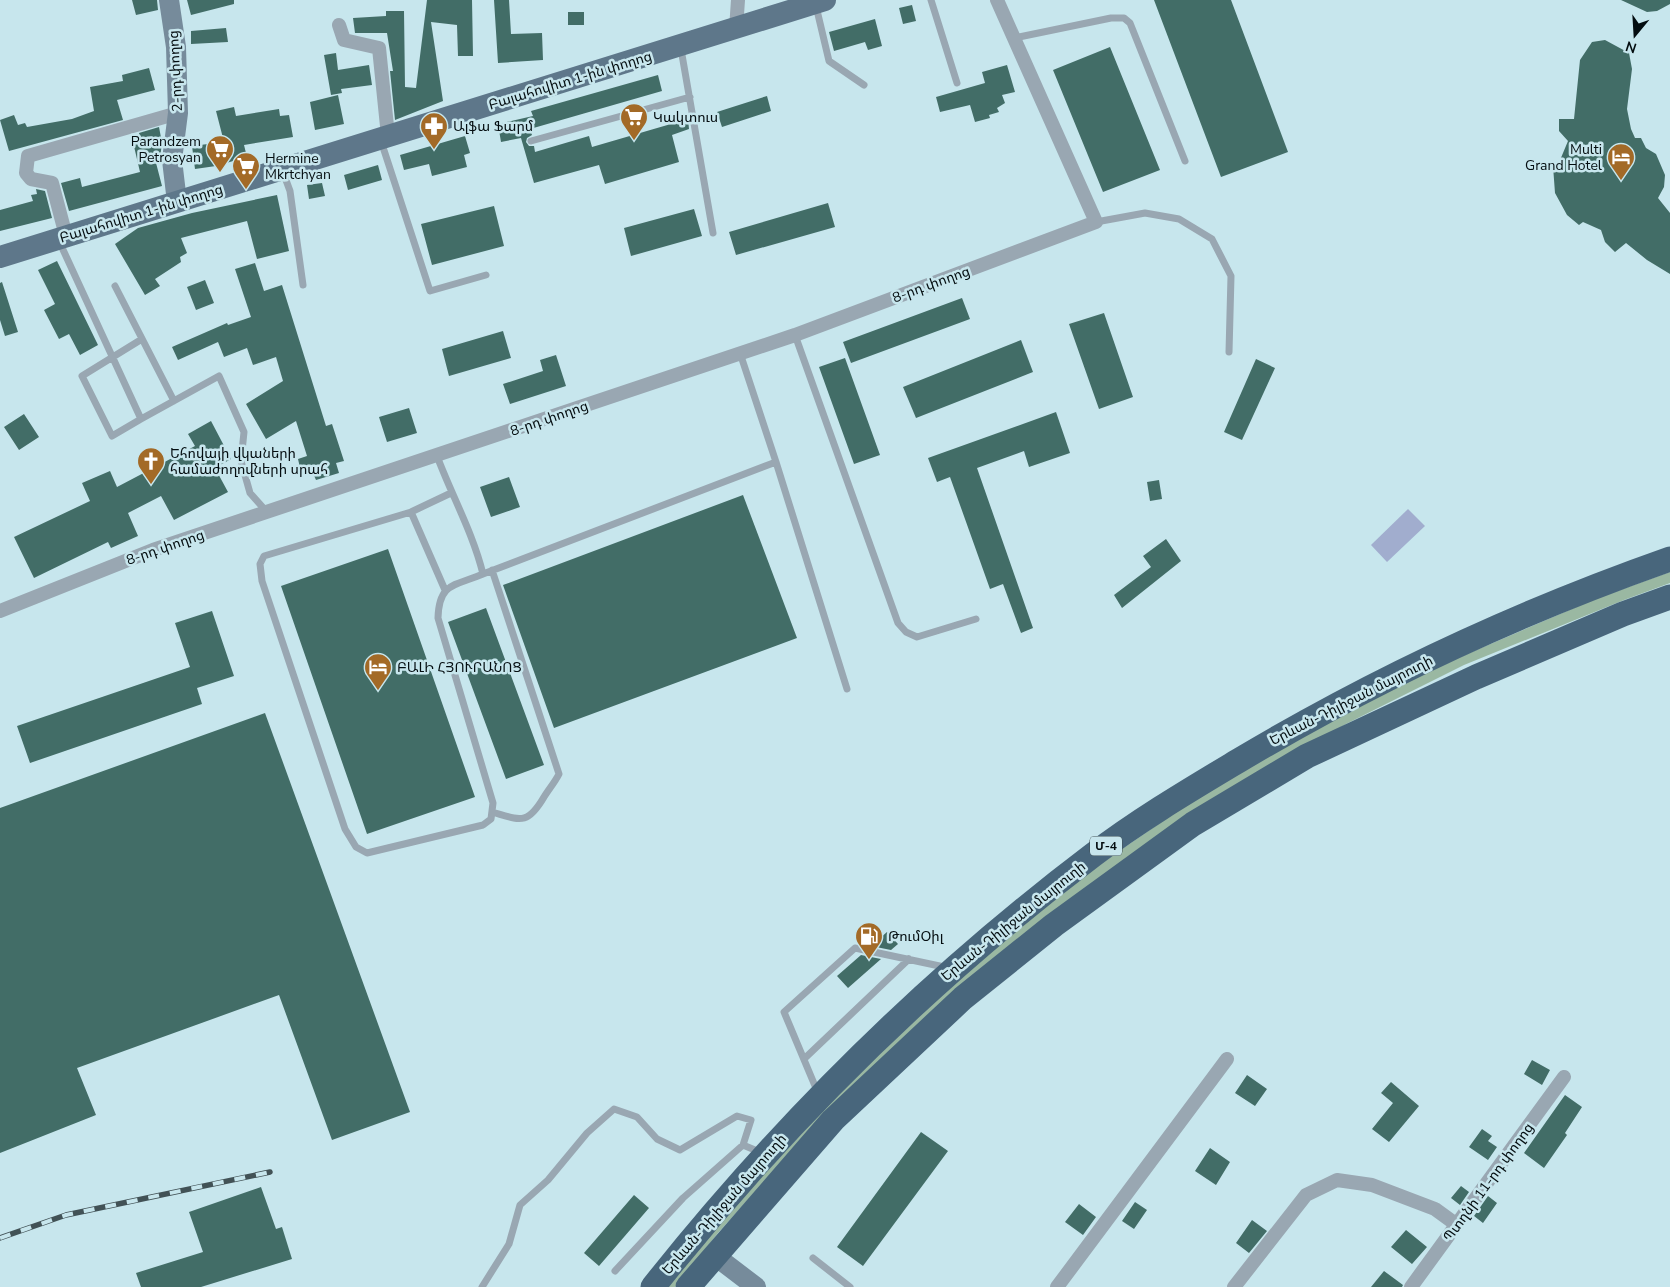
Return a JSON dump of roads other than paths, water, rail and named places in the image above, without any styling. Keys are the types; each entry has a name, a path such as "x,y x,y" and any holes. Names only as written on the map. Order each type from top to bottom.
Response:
{"highway":[{"name":"Երևան-Դիլիջան մայրուղի","path":"653,1287 698,1229 754,1149 820,1097 868,1049 954,969 1095,854 1174,799 1300,724 1380,682 1616,578 1670,559"},
{"name":"Երևան-Դիլիջան մայրուղի","path":"688,1287 714,1254 833,1120 963,998 1054,925 1193,824 1307,756 1476,677 1623,614 1670,597"}],"main road":[{"name":"Բալահովիտ 1-ին փողոց","path":"0,257 821,2"}],"street":[{"name":"2-րդ փողոց","path":"169,0 176,47 178,113 172,160 177,202"},
{"path":"736,29 738,0"},
{"path":"996,0 1096,222"},
{"path":"339,25 344,40 379,48 384,137"},
{"path":"62,238 52,183 31,179 26,173 28,156 178,113"},
{"name":"8-րդ փողոց","path":"0,611 153,550 795,335 1096,222"},
{"path":"1057,1287 1226,1059"},
{"name":"Պտղնի 11-րդ փողոց","path":"1411,1287 1564,1077"},
{"path":"1234,1287 1306,1196 1337,1180 1372,1184 1435,1208 1457,1225"},
{"path":"714,1254 756,1287"}],"lane":[{"path":"931,0 957,84"},
{"path":"821,2 829,61 864,85"},
{"path":"1014,38 1111,18 1124,18 1130,23 1184,161"},
{"path":"681,46 713,233"},
{"path":"531,141 690,97"},
{"path":"384,137 430,291 486,276"},
{"path":"282,169 290,192 303,285"},
{"path":"1096,222 1145,213 1179,219 1212,238 1231,276 1229,352"},
{"path":"62,238 141,419"},
{"path":"115,286 174,401"},
{"path":"795,335 898,623 906,632 917,637 976,619"},
{"path":"142,339 82,376 112,436 219,376 244,432 241,461 250,493 267,513"},
{"path":"740,354 847,689"},
{"path":"437,456 464,520 482,574"},
{"path":"451,493 411,512 264,556 260,564 262,581 345,829 356,847 367,853 483,825 491,819 493,803 438,618 438,602 445,590 492,570 776,462"},
{"path":"411,512 445,590"},
{"path":"492,570 559,774 536,812 517,820 492,812"},
{"path":"820,1097 784,1012 855,948 954,969"},
{"path":"804,1059 909,959"},
{"path":"482,1287 509,1244 520,1205 548,1180 587,1133 614,1109 637,1117 657,1139 680,1150 738,1116 751,1120 754,1149 683,1198 615,1271"},
{"path":"813,1258 850,1287"}],"water":[{"path":"1408,509 1425,526 1387,562 1371,545"}],"railway":[{"path":"0,1238 66,1215 270,1172"}],"place":[{"name":"Կակտուս","path":"634,141"},
{"name":"Ալֆա Ֆարմ","path":"434,150"},
{"name":"Parandzem Petrosyan","path":"220,173"},
{"name":"Multi Grand Hotel","path":"1621,181"},
{"name":"Hermine Mkrtchyan","path":"246,190"},
{"name":"Եհովայի վկաների համաժողովների սրահ","path":"151,485"},
{"name":"ԲԱԼԻ ՀՅՈՒՐԱՆՈՑ","path":"378,691"},
{"name":"ԹումՕիլ","path":"869,960"}]}
